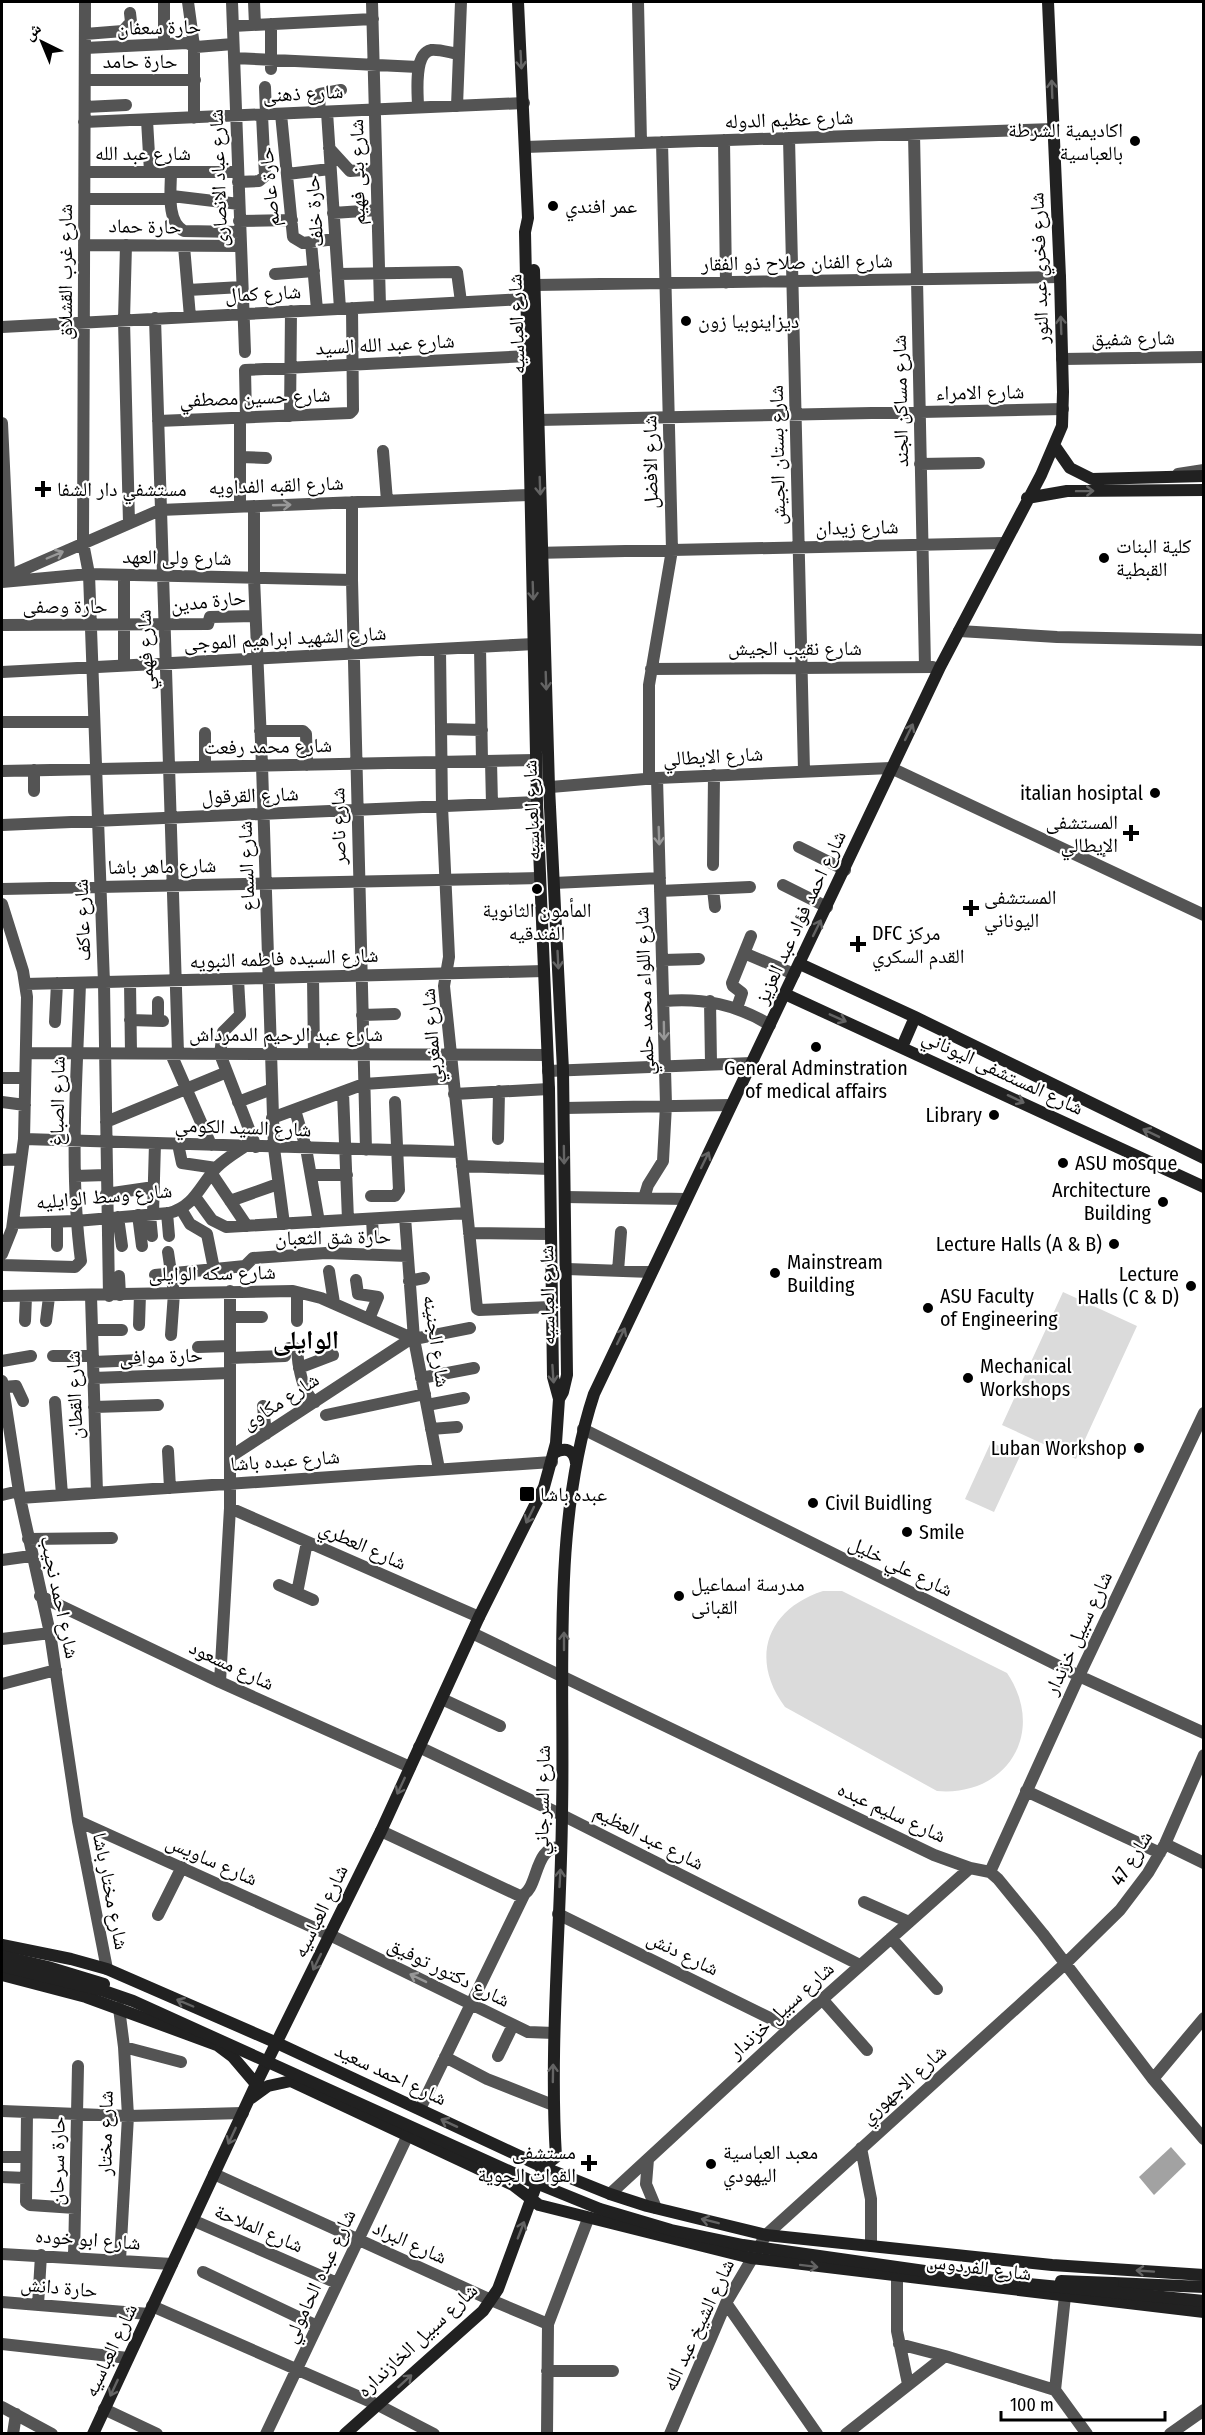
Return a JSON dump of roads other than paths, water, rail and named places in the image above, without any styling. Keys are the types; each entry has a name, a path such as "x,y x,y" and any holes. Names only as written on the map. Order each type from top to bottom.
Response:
{"main road":[{"name":"شارع العباسيه","path":"93,2433 256,2084 381,1831 479,1617 544,1487 553,1457 559,1399 553,1377 549,1089 537,802 543,787 536,760 534,644 538,420 535,285 532,232 528,218 518,2"},
{"name":"شارع فخري عبد النور","path":"1048,2 1060,277 1062,426"},
{"name":"شارع العباسيه","path":"528,218 525,232 530,495 537,553 543,787 554,883 564,1108 567,1375 559,1399"},
{"name":"شارع احمد فؤاد عبد العزيز","path":"583,1429 599,1381 891,768 1062,426"},
{"path":"1054,445 1058,454 1070,468 1092,479 1203,476"},
{"path":"1027,498 1067,491 1203,491"},
{"name":"شارع المستشفى اليوناني","path":"797,969 915,1017 1203,1158"},
{"name":"شارع المستشفى اليوناني","path":"785,994 1203,1187"},
{"path":"902,1047 915,1017"},
{"name":"شارع السرجاني","path":"543,2167 556,2157 553,2104 562,1815 564,1566 576,1463 583,1429"},
{"path":"553,1457 562,1448 570,1450 575,1455 576,1463"},
{"name":"شارع احمد سعيد","path":"2,1945 71,1959 106,1969 277,2043 543,2167 610,2194 656,2208 766,2235"},
{"path":"2,1956 80,1976 145,1999 534,2176 602,2204 672,2225 744,2241 989,2276 1203,2286"},
{"path":"2,1966 104,1991 133,2001 531,2181 600,2209 670,2230 743,2245 988,2280 1203,2301"},
{"path":"2,1975 119,2008 217,2045 233,2057 256,2084"},
{"path":"208,2042 219,2037 222,2032 212,2015"},
{"path":"249,2101 268,2086 291,2081 513,2185 542,2206 751,2258"},
{"name":"شارع سبيل الخازنداره","path":"345,2433 483,2310 491,2300 498,2289 543,2167"},
{"name":"شارع الفردوس","path":"766,2235 1052,2265 1203,2275"},
{"name":"شارع الفردوس","path":"751,2258 1203,2312"}],"street":[{"name":"شارع غرب القشلاق","path":"83,543 85,2"},
{"path":"164,2 164,44"},
{"path":"188,2 194,46 194,118"},
{"name":"شارع عباد الانصارى","path":"232,2 245,352"},
{"path":"254,2 255,25"},
{"name":"شارع بنى فهيم","path":"372,2 380,306"},
{"path":"457,106 461,2"},
{"path":"638,2 641,143"},
{"path":"85,34 123,31 130,22 130,13"},
{"path":"233,26 373,19"},
{"path":"271,24 271,64"},
{"name":"حارة سعفان","path":"85,48 187,43 194,46 233,44"},
{"path":"418,108 418,67 424,54 431,50 459,54"},
{"path":"234,58 271,64 374,64 418,67"},
{"name":"حارة حامد","path":"85,80 195,80"},
{"path":"264,114 265,87"},
{"path":"323,112 320,94 341,90"},
{"name":"شارع ذهنى","path":"84,123 524,103"},
{"path":"85,107 126,105"},
{"name":"حارة خلف","path":"323,112 329,148 338,274 346,308 353,364 353,410"},
{"name":"شارع عبد الله","path":"85,172 171,172 238,177 260,182 265,176 264,114"},
{"name":"حارة عاصم","path":"281,114 293,237 303,243 311,242"},
{"path":"147,120 150,172"},
{"name":"شارع عظيم الدوله","path":"525,147 1053,129"},
{"name":"شارع مساكن الجند","path":"914,134 925,667"},
{"name":"شارع بستان الجيش","path":"789,138 804,771"},
{"path":"724,140 726,282"},
{"name":"شارع الافضل","path":"653,778 648,693 672,550 662,142"},
{"path":"329,148 350,171 376,169"},
{"path":"287,174 330,169"},
{"path":"171,172 173,220 184,231 292,220"},
{"path":"85,200 172,198 239,204"},
{"path":"333,213 377,210"},
{"path":"317,310 311,242 335,239"},
{"name":"حارة حماد","path":"84,245 240,246"},
{"path":"126,245 124,320 129,523"},
{"path":"184,246 190,316"},
{"path":"275,273 314,270"},
{"path":"338,274 457,272 461,302"},
{"name":"شارع الفنان صلاح ذو الفقار","path":"535,285 1060,277"},
{"path":"188,290 242,287"},
{"name":"شارع كمال","path":"2,327 526,298"},
{"path":"290,416 291,311"},
{"name":"شارع فهمي","path":"155,318 175,981 174,1054"},
{"name":"شارع عبد الله السيد","path":"243,417 244,370 528,356"},
{"name":"شارع شفيق","path":"1062,359 1203,357"},
{"name":"شارع الامراء","path":"538,420 1063,409"},
{"name":"شارع حسين مصطفي","path":"158,421 347,414 353,410"},
{"path":"240,506 243,417"},
{"path":"2,423 4,579"},
{"path":"383,451 387,501"},
{"path":"240,457 266,458"},
{"path":"920,464 979,463"},
{"path":"1175,476 1181,472 1203,470"},
{"name":"شارع القبه الفداويه","path":"4,579 160,510 530,495"},
{"name":"شارع ناصر","path":"352,502 366,1150"},
{"name":"شارع السماع","path":"254,506 255,616 264,814 273,1148 284,1224"},
{"name":"شارع عاكف","path":"83,543 88,574 101,887 106,1194 113,1217 115,1295"},
{"name":"شارع زيدان","path":"537,553 1003,543"},
{"name":"شارع ولى العهد","path":"4,579 88,574 352,580"},
{"path":"124,575 124,666"},
{"name":"حارة مدين","path":"164,625 208,624 210,617 255,616"},
{"name":"حارة وصفى","path":"2,625 164,625"},
{"path":"959,631 1057,637 1203,640"},
{"name":"شارع الشهيد ابراهيم الموجى","path":"2,672 534,644"},
{"path":"480,647 482,729 492,804"},
{"name":"شارع المغربي","path":"440,649 442,806 449,957 444,986 478,1310 551,1307"},
{"name":"شارع نقيب الجيش","path":"651,669 940,667"},
{"path":"2,722 94,722"},
{"path":"441,729 482,729"},
{"path":"261,730 303,731 306,734 307,765"},
{"path":"205,733 205,767"},
{"name":"شارع محمد رفعت","path":"2,771 536,760"},
{"path":"891,768 1203,915"},
{"name":"شارع الايطالي","path":"543,787 653,778 891,768"},
{"path":"34,770 34,791"},
{"path":"712,865 714,775"},
{"name":"شارع اللواء محمد حلمي","path":"644,1198 648,1185 663,1161 666,1105 660,878 653,778"},
{"name":"شارع القرقول","path":"2,825 537,802"},
{"path":"799,848 844,870"},
{"name":"شارع ماهر باشا","path":"2,889 540,878"},
{"path":"554,883 660,878"},
{"path":"783,885 827,906"},
{"path":"660,891 750,887"},
{"path":"714,889 715,907"},
{"path":"2,908 25,984 26,1053 24,1139 13,1223 2,1254"},
{"path":"737,1008 742,993 733,986 732,982 751,936"},
{"path":"2,951 15,947"},
{"path":"744,952 797,969"},
{"path":"663,960 699,959"},
{"name":"شارع السيده فاطمه النبويه","path":"25,984 544,970"},
{"path":"313,976 314,1054"},
{"path":"238,979 240,1015 223,1032 220,1054 252,1149"},
{"path":"130,982 131,1053"},
{"path":"55,1022 57,983"},
{"name":"شارع الصباغ","path":"2,1264 78,1266 81,1261 76,1221 75,1176 80,983"},
{"path":"664,1000 710,1001 737,1008 770,1025"},
{"path":"710,1001 711,1063"},
{"path":"130,1020 160,1021 158,1002"},
{"path":"362,1015 395,1014"},
{"name":"شارع عبد الرحيم الدمرداش","path":"26,1053 547,1054"},
{"path":"174,1054 211,1145"},
{"path":"548,1071 752,1063"},
{"path":"106,1122 226,1072"},
{"path":"2,1078 25,1078"},
{"path":"273,1118 364,1084 453,1078"},
{"path":"238,1102 272,1089"},
{"path":"454,1094 549,1089"},
{"path":"498,1140 499,1091"},
{"path":"343,1092 348,1220"},
{"path":"2,1102 25,1105"},
{"path":"371,1196 395,1196 398,1192 395,1102"},
{"path":"564,1108 731,1105"},
{"path":"295,1110 306,1148 319,1222"},
{"name":"شارع السيد الكومي","path":"24,1139 211,1145 252,1149 460,1152"},
{"path":"142,1246 154,1186 155,1143"},
{"path":"178,1144 182,1163 214,1171 247,1226"},
{"name":"شارع وسط الوايليه","path":"13,1223 76,1221 167,1213 182,1209 196,1198 214,1171 252,1149"},
{"path":"2,1160 21,1158"},
{"path":"462,1166 549,1169"},
{"path":"75,1176 106,1174"},
{"path":"311,1175 347,1175"},
{"path":"230,1201 278,1184"},
{"path":"106,1194 154,1186"},
{"path":"565,1197 686,1199"},
{"path":"196,1198 216,1224 226,1227 467,1213"},
{"path":"182,1209 190,1224 207,1234 214,1269"},
{"path":"167,1213 169,1236"},
{"path":"147,1215 152,1236"},
{"path":"113,1217 122,1246"},
{"name":"شارع الجنينه","path":"405,1217 413,1338 439,1469"},
{"path":"372,1219 373,1237"},
{"path":"57,1222 57,1246"},
{"path":"469,1233 550,1234"},
{"path":"618,1271 621,1233"},
{"path":"168,1252 174,1293 171,1335"},
{"name":"حارة شق الثعبان","path":"155,1275 245,1266 253,1258 326,1253 408,1256"},
{"path":"567,1269 651,1272"},
{"path":"329,1271 334,1303"},
{"path":"115,1295 119,1276"},
{"path":"410,1281 424,1278"},
{"path":"356,1280 358,1294 378,1293 369,1319"},
{"path":"220,1682 230,1509 230,1291"},
{"name":"شارع سكه الوايلى","path":"2,1296 49,1297 230,1291 297,1292 334,1303 413,1338"},
{"path":"297,1292 297,1321"},
{"path":"139,1325 140,1294"},
{"name":"شارع القطان","path":"91,1296 97,1493"},
{"path":"25,1321 26,1297"},
{"path":"46,1322 49,1297"},
{"path":"230,1317 262,1317"},
{"path":"413,1338 470,1328"},
{"path":"92,1330 122,1330"},
{"name":"شارع مكاوى","path":"230,1457 413,1338"},
{"path":"198,1347 230,1352 287,1352 295,1347 298,1350 299,1368 307,1394 315,1401"},
{"path":"299,1368 333,1355"},
{"path":"2,1361 31,1356"},
{"path":"53,1356 141,1360"},
{"path":"421,1378 474,1368"},
{"name":"حارة موافى","path":"93,1378 230,1373"},
{"path":"2,1384 16,1386 23,1401"},
{"name":"شارع احمد نجيب","path":"2,1384 28,1539 50,1634 78,1821"},
{"path":"326,1415 426,1399 464,1398"},
{"path":"55,1402 62,1495"},
{"path":"94,1407 158,1405"},
{"path":"263,1406 266,1434"},
{"name":"شارع سبيل خزندار","path":"990,1872 1203,1413"},
{"path":"431,1429 457,1427"},
{"name":"شارع علي خليل","path":"583,1429 1079,1676 1203,1733"},
{"path":"168,1451 170,1488"},
{"name":"شارع عبده باشا","path":"2,1495 62,1495 170,1488 439,1469 553,1457"},
{"name":"شارع العطري","path":"230,1509 479,1617"},
{"path":"28,1539 112,1538"},
{"path":"297,1593 307,1542"},
{"path":"2,1560 32,1556"},
{"path":"279,1585 313,1600"},
{"name":"شارع مسعود","path":"40,1596 220,1682 410,1767"},
{"name":"شارع سليم عبده","path":"472,1633 934,1855 970,1868 990,1872"},
{"path":"2,1639 50,1634"},
{"path":"2,1684 56,1670"},
{"path":"442,1699 500,1726"},
{"name":"شارع عبد العظيم","path":"419,1747 562,1815 860,1965"},
{"name":"شارع 47","path":"1066,1963 1120,1910 1162,1849 1203,1755"},
{"path":"1026,1791 1162,1849 1203,1863"},
{"name":"شارع ساويس","path":"78,1821 330,1935"},
{"name":"شارع مختار باشا","path":"78,1821 106,1969"},
{"path":"381,1831 520,1896 524,1895"},
{"path":"420,2109 545,1853 561,1846"},
{"path":"158,1915 182,1868"},
{"name":"شارع سبيل خزندار","path":"610,2194 822,1999 970,1868"},
{"path":"990,1872 1066,1963 1154,2079 1203,2139"},
{"path":"864,1902 909,1922"},
{"name":"شارع دنش","path":"558,1914 790,2028"},
{"name":"شارع دكتور توفيق","path":"330,1935 513,2025 534,2034 554,2033"},
{"path":"891,1938 937,1989"},
{"name":"شارع الاجهوري","path":"766,2235 1066,1963"},
{"path":"822,1999 867,2050"},
{"name":"شارع مختار","path":"119,2008 128,2116 120,2260"},
{"path":"1154,2079 1203,2018"},
{"path":"498,2056 513,2025"},
{"path":"124,2047 181,2062"},
{"path":"445,2057 487,2079 553,2104"},
{"name":"حارة سرحان","path":"74,2257 78,2066"},
{"path":"2,2111 128,2116 243,2113"},
{"path":"27,2112 26,2202 30,2205 75,2208"},
{"name":"شارع عبده الحامولي","path":"266,2433 407,2137"},
{"path":"861,2148 872,2199 871,2246"},
{"path":"2,2157 26,2157"},
{"path":"648,2159 646,2184 656,2208"},
{"name":"شارع البراد","path":"214,2174 548,2324"},
{"path":"2,2176 26,2178"},
{"path":"547,2433 548,2324 588,2219"},
{"name":"شارع الملاحة","path":"199,2223 337,2283"},
{"name":"شارع الشيخ عبد الله","path":"669,2433 726,2303 766,2235"},
{"name":"شارع ابو خوده","path":"2,2254 172,2264"},
{"path":"38,2305 41,2255"},
{"path":"202,2272 316,2326"},
{"path":"897,2277 899,2344 909,2384"},
{"path":"1055,2390 1065,2296"},
{"name":"حارة دانش","path":"2,2302 151,2310 296,2369 378,2405 434,2433"},
{"path":"726,2303 817,2433"},
{"path":"2,2344 128,2358"},
{"path":"899,2344 1055,2390 1087,2433"},
{"path":"846,2433 945,2356"},
{"path":"547,2371 613,2371"},
{"path":"2,2407 51,2433"},
{"path":"104,2409 157,2433"},
{"path":"1170,2433 1203,2410"},
{"path":"13,2433 16,2414"},
{"path":"125,2433 126,2419"}],"place":[{"name":"اكاديمية الشرطة بالعباسية","path":"1135,141"},
{"name":"عمر افندي","path":"553,206"},
{"name":"ديزاينوبيا زون","path":"686,321"},
{"name":"مستشفي دار الشفا","path":"43,489"},
{"name":"كلية البنات القبطية","path":"1104,558"},
{"name":"italian hosiptal","path":"1155,793"},
{"name":"المستشفى الإيطالي","path":"1131,833"},
{"name":"المأمون الثانوية الفندقيه","path":"537,889"},
{"name":"المستشفى اليوناني","path":"971,908"},
{"name":"DFC مركز القدم السكري","path":"858,944"},
{"name":"General Adminstration of medical affairs","path":"816,1047"},
{"name":"Library","path":"994,1115"},
{"name":"ASU mosque","path":"1063,1163"},
{"name":"Architecture Building","path":"1163,1202"},
{"name":"Lecture Halls (A & B)","path":"1114,1244"},
{"name":"Mainstream Building","path":"775,1273"},
{"name":"Lecture Halls (C & D)","path":"1191,1286"},
{"name":"ASU Faculty of Engineering","path":"928,1308"},
{"name":"Mechanical Workshops","path":"968,1378"},
{"name":"Luban Workshop","path":"1139,1448"},
{"name":"عبده باشا","path":"527,1494"},
{"name":"Civil Buidling","path":"813,1503"},
{"name":"Smile","path":"907,1532"},
{"name":"مدرسة اسماعيل القبانى","path":"679,1596"},
{"name":"مستشفى القوات الجوية","path":"589,2163"},
{"name":"معبد العباسية اليهودي","path":"711,2164"}],"district":[{"name":"الوايلى","path":"306,1340"}]}
